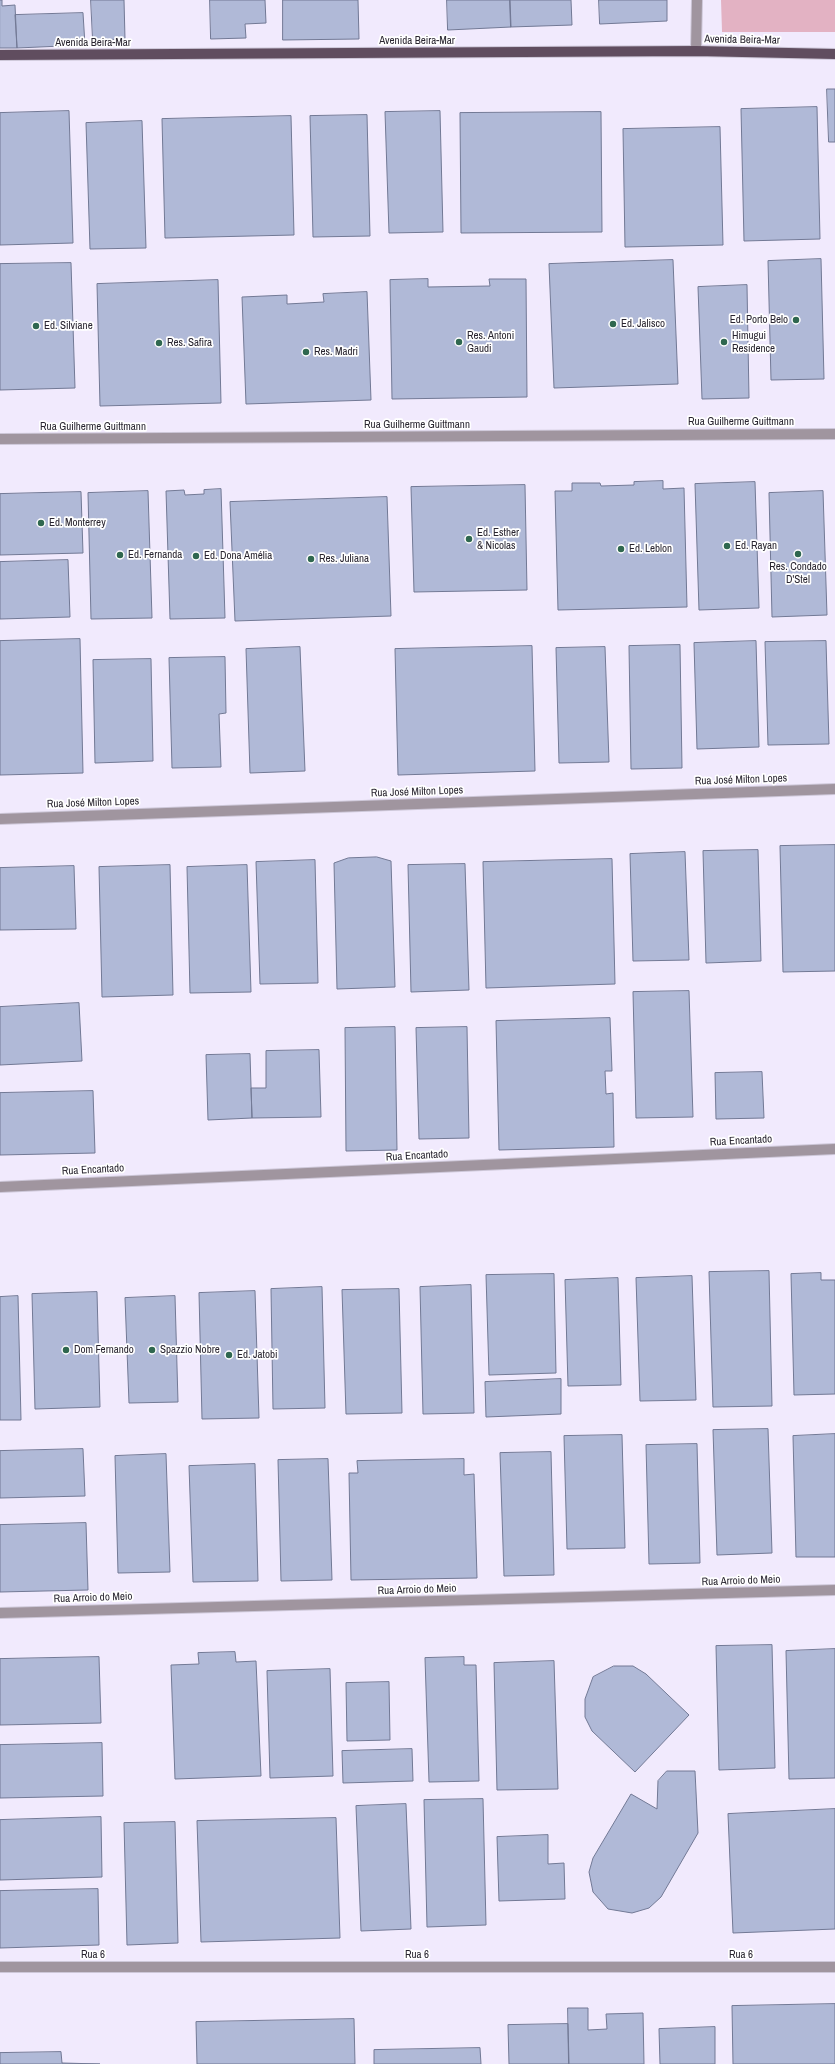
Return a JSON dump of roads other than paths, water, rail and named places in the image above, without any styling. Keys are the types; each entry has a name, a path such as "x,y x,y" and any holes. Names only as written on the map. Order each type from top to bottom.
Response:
{"main road":[{"name":"Avenida Beira-Mar","path":"0,55 696,51 835,54"}],"street":[{"path":"696,51 697,0"},
{"name":"Rua Guilherme Guittmann","path":"0,439 835,434"},
{"name":"Rua José Milton Lopes","path":"0,819 835,789"},
{"name":"Rua Encantado","path":"0,1187 835,1149"},
{"name":"Rua Arroio do Meio","path":"0,1613 835,1590"},
{"name":"Rua 6","path":"0,1967 835,1967"}],"place":[{"name":"Ed. Porto Belo","path":"796,320"},
{"name":"Ed. Jalisco","path":"613,324"},
{"name":"Ed. Silviane","path":"36,326"},
{"name":"Res. Antoni Gaudi","path":"459,342"},
{"name":"Himugui Residence","path":"724,342"},
{"name":"Res. Safira","path":"159,343"},
{"name":"Res. Madri","path":"306,352"},
{"name":"Ed. Monterrey","path":"41,523"},
{"name":"Ed. Esther & Nicolas","path":"469,539"},
{"name":"Ed. Rayan","path":"727,546"},
{"name":"Ed. Leblon","path":"621,549"},
{"name":"Res. Condado D'Stel","path":"798,554"},
{"name":"Ed. Fernanda","path":"120,555"},
{"name":"Ed. Dona Amélia","path":"196,556"},
{"name":"Res. Juliana","path":"311,559"},
{"name":"Dom Fernando","path":"66,1350"},
{"name":"Spazzio Nobre","path":"152,1350"},
{"name":"Ed. Jatobi","path":"229,1355"}]}
